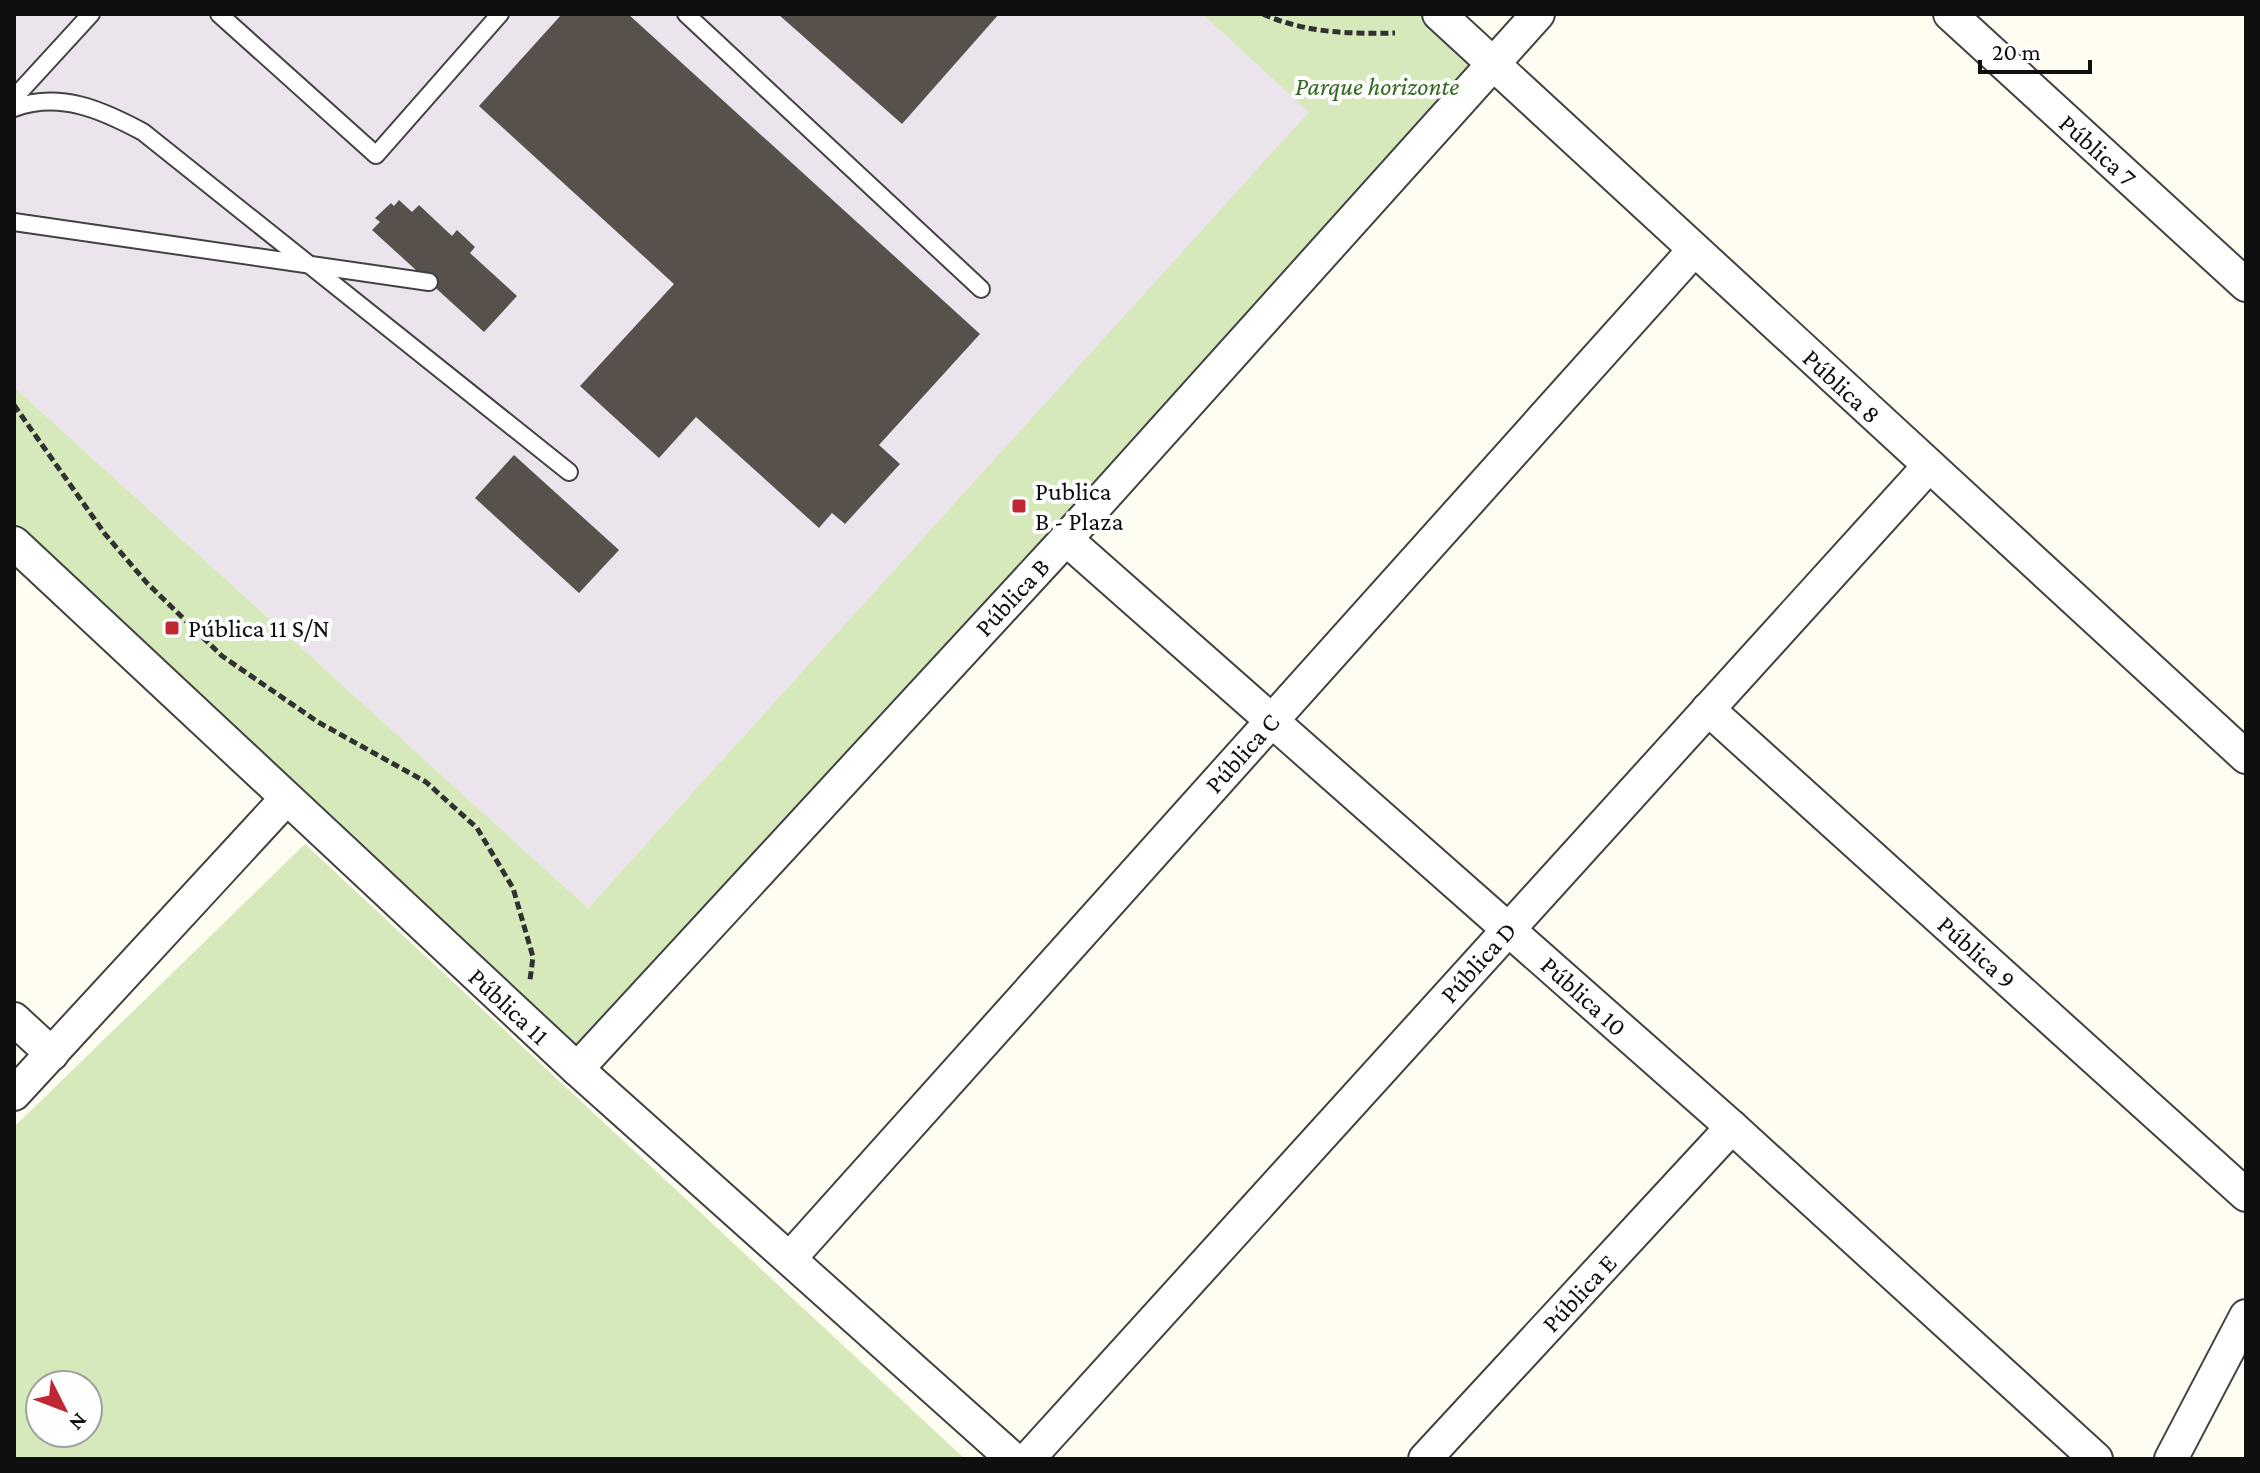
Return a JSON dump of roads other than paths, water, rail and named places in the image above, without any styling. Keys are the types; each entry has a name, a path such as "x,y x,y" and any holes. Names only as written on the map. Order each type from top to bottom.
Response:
{"street":[{"name":"Pública 8","path":"1439,14 2246,757"},
{"name":"Pública B","path":"577,1069 1066,539 1538,14"},
{"name":"Pública 7","path":"1950,14 2246,285"},
{"name":"Pública C","path":"791,1257 1694,250"},
{"name":"Pública D","path":"1028,1459 1929,466"},
{"name":"Pública 10","path":"1066,539 1732,1127 2096,1459"},
{"name":"Pública 11","path":"14,543 577,1069 791,1257 1013,1459"},
{"name":"Pública 9","path":"1708,709 2246,1195"},
{"path":"14,1094 286,799"},
{"path":"14,1019 52,1054"},
{"name":"Pública E","path":"1425,1459 1732,1127"},
{"path":"2171,1459 2246,1316"}],"lane":[{"path":"14,98 91,14"},
{"path":"219,14 376,155 500,14"},
{"path":"686,14 981,289"},
{"path":"14,108 48,101 90,106 143,132 569,472"},
{"path":"14,222 429,282"}],"place":[{"name":"Publica B - Plaza","path":"1019,506"},
{"name":"Pública 11 S/N","path":"172,628"}],"park label":[{"name":"Parque horizonte","path":"1377,86"}]}
